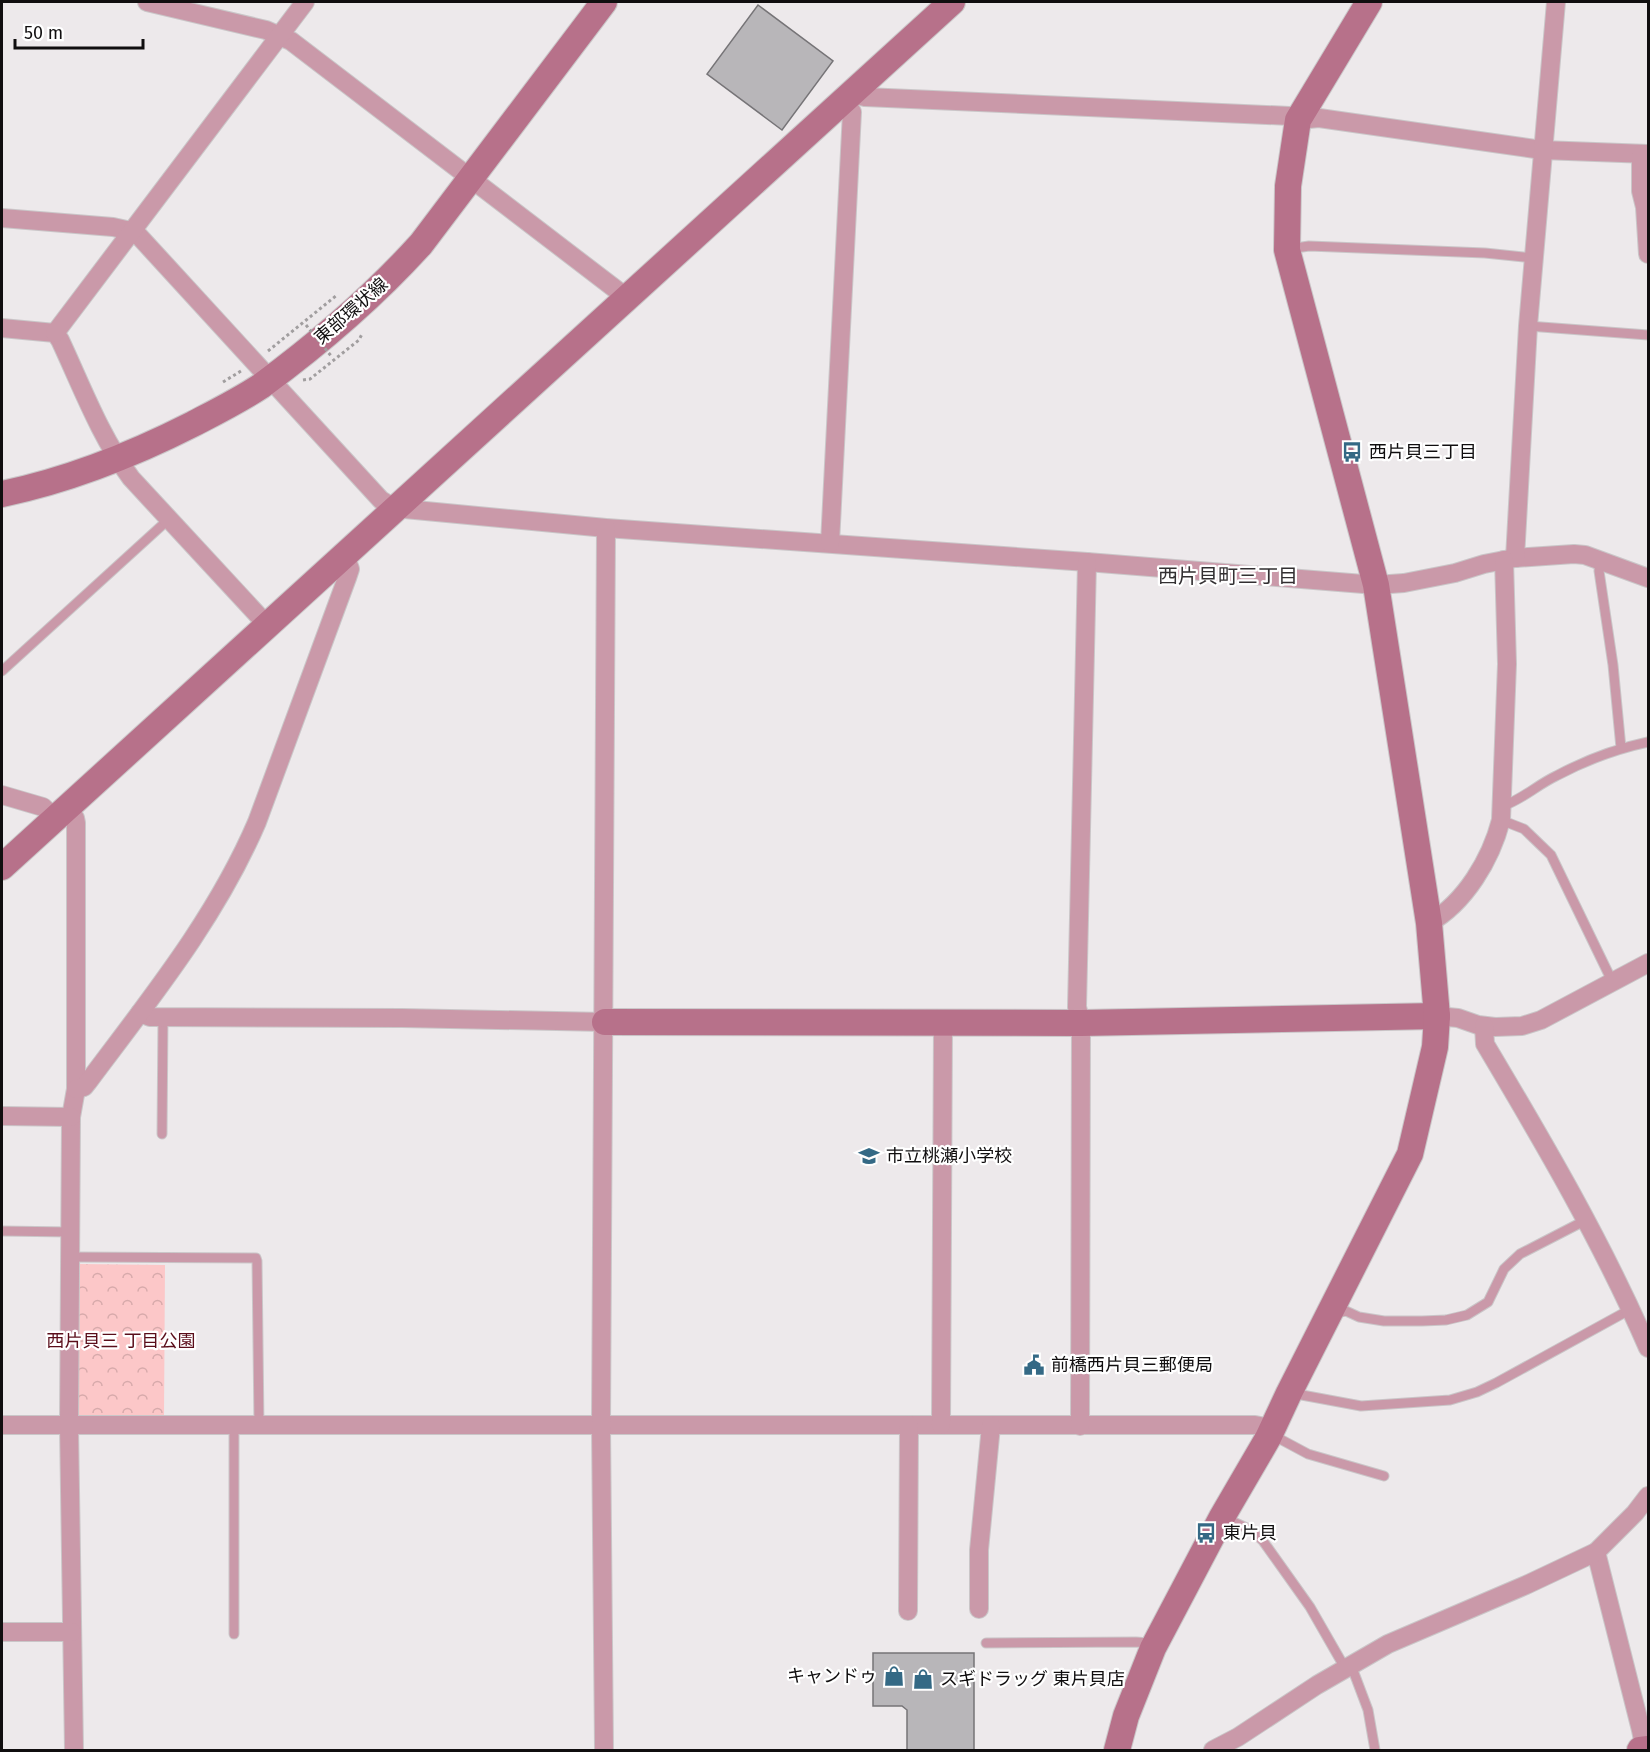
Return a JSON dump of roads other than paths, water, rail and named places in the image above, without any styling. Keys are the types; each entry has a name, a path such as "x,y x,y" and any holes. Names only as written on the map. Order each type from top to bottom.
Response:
{"street":[{"path":"147,2 280,35 470,177 618,291 625,299"},
{"path":"54,333 305,2"},
{"name":"東部環状線","path":"2,494 42,485 118,460 211,415 260,386 266,367 336,326 398,269 421,244 604,2"},
{"path":"2,867 952,2"},
{"path":"1118,1750 1126,1716 1154,1648 1222,1517 1268,1438 1288,1393 1410,1154 1435,1047 1437,1016 1429,923 1376,585 1287,250 1288,186 1298,120 1369,2"},
{"path":"1429,923 1449,910 1473,880 1495,842 1502,813 1509,559 1556,2"},
{"path":"849,94 865,97 1290,116 1298,120 1319,118 1542,150 1645,154 1641,191 1645,207 1648,254"},
{"path":"830,543 852,112 849,94"},
{"path":"2,218 113,227 131,231 143,240 266,367 381,500 394,508 417,512 606,528 1376,585 1404,583 1509,559 1574,554 1585,555 1648,578"},
{"path":"2,328 54,333 60,340 108,443 131,478 267,625"},
{"path":"604,1750 601,1426 606,528"},
{"path":"76,1089 84,1087 140,1013 205,922 243,856 347,578 350,569 345,555"},
{"path":"1080,1426 1081,1023 1077,1007 1087,562"},
{"path":"2,795 61,813 76,823 76,1089 71,1117 69,1425 74,1750"},
{"path":"140,1013 147,1017 943,1023 1081,1023 1437,1016 1458,1018 1484,1026 1516,1027 1536,1022 1648,963"},
{"path":"941,1425 943,1023"},
{"path":"1484,1026 1485,1044 1554,1158 1631,1309 1648,1348"},
{"path":"2,1116 71,1117"},
{"path":"2,1425 1256,1425 1265,1427 1268,1438"},
{"path":"908,1611 909,1425"},
{"path":"979,1610 979,1550 991,1425"},
{"path":"1213,1750 1238,1737 1348,1666 1403,1637 1526,1585 1596,1552 1635,1513 1648,1496"},
{"path":"1596,1552 1645,1750"},
{"path":"2,1632 72,1632"}],"lane":[{"path":"1287,250 1309,246 1485,253 1533,258"},
{"path":"1527,326 1648,335"},
{"path":"2,671 170,518"},
{"path":"1600,560 1599,571 1622,748"},
{"path":"1612,981 1551,855 1524,829 1502,813 1553,777 1584,762 1622,748 1648,742"},
{"path":"162,1134 163,1017"},
{"path":"1329,1315 1346,1311 1359,1317 1384,1321 1422,1321 1446,1320 1467,1315 1488,1302 1504,1269 1520,1254 1586,1220"},
{"path":"2,1231 70,1232"},
{"path":"70,1257 256,1258 259,1425"},
{"path":"1288,1393 1361,1406 1460,1398 1496,1383 1631,1309"},
{"path":"234,1425 234,1634"},
{"path":"1268,1438 1280,1439 1308,1454 1384,1476"},
{"path":"1222,1517 1251,1530 1263,1541 1310,1607 1348,1666 1368,1710 1375,1750"},
{"path":"986,1643 1142,1642 1149,1643 1154,1648"}],"place":[{"name":"西片貝三丁目","path":"1352,452"},
{"name":"市立桃瀬小学校","path":"869,1156"},
{"name":"前橋西片貝三郵便局","path":"1034,1365"},
{"name":"東片貝","path":"1206,1533"},
{"name":"キャンドゥ","path":"894,1676"},
{"name":"スギドラッグ 東片貝店","path":"923,1679"}],"district":[{"name":"西片貝町三丁目","path":"1228,576"}],"park label":[{"name":"西片貝三 丁目公園","path":"121,1341"}]}
